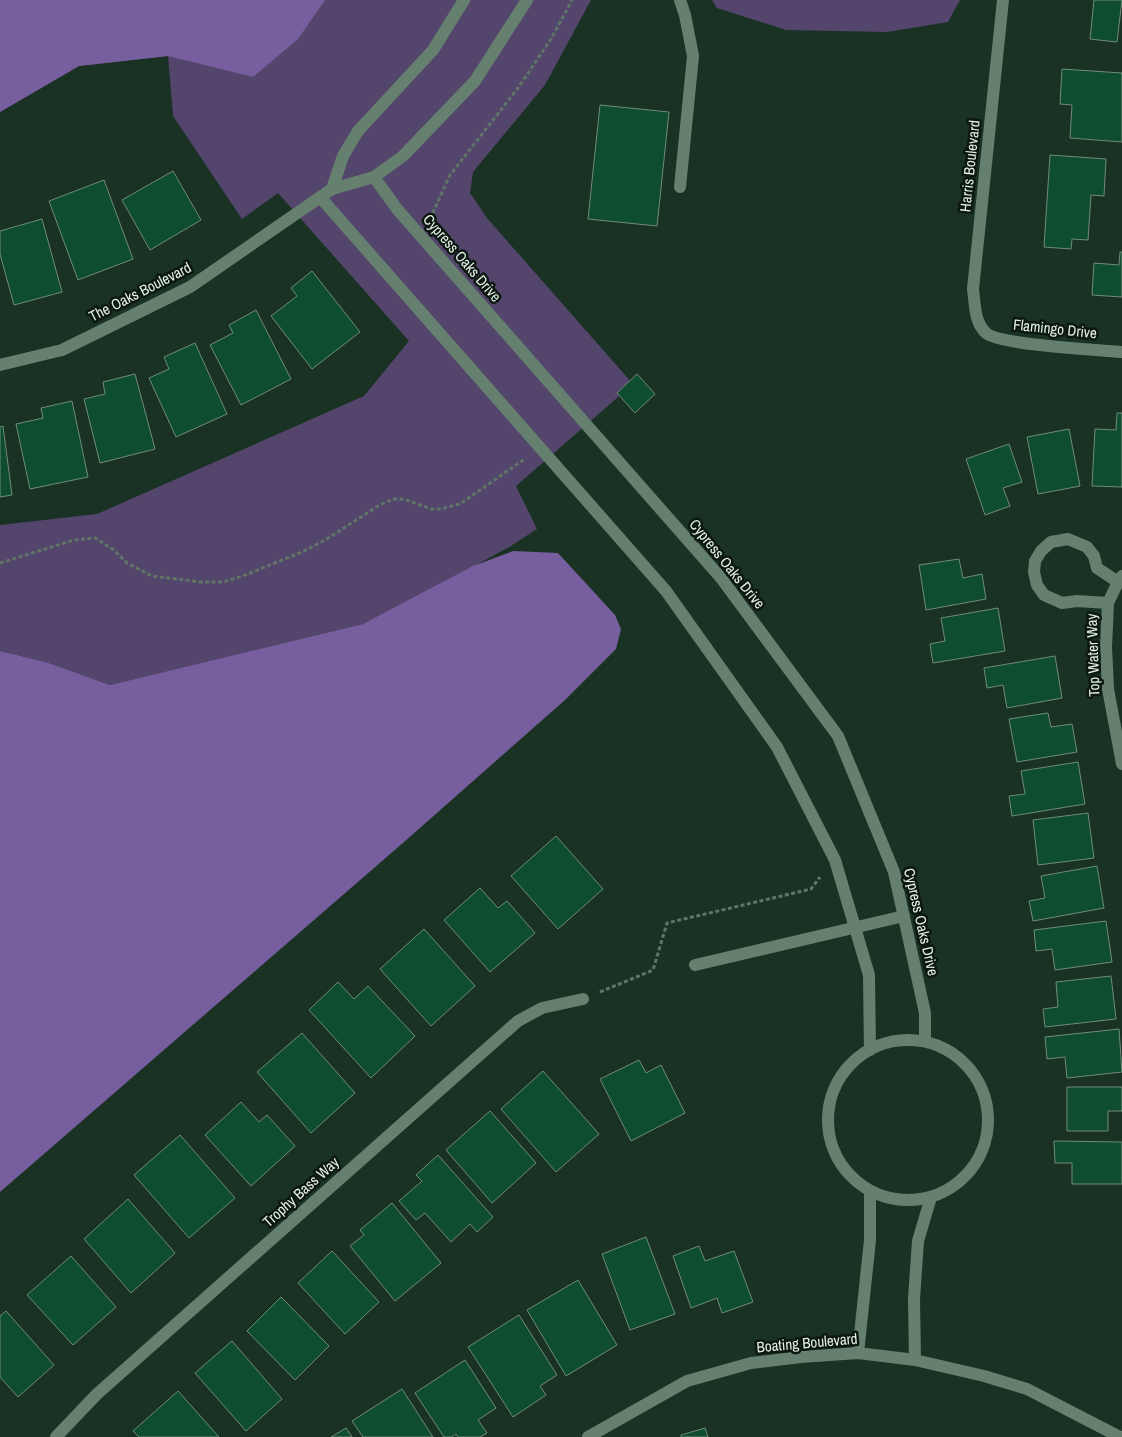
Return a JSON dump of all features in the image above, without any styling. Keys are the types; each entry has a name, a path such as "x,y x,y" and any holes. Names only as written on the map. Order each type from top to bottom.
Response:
{"street":[{"path":"332,189 344,156 358,131 433,50 464,0"},
{"name":"The Oaks Boulevard","path":"0,365 62,350 190,287 332,189 374,177 403,156 475,81 527,0"},
{"path":"680,0 685,14 693,56 680,187"},
{"name":"Harris Boulevard","path":"986,333 977,319 974,289 1003,0"},
{"name":"Cypress Oaks Drive","path":"374,177 397,209 721,578 838,736 894,872 926,1012 925,1042"},
{"path":"320,197 666,591 777,747 835,860 869,975 870,1050"},
{"name":"Flamingo Drive","path":"986,333 1007,341 1122,352"},
{"path":"1068,539 1087,547 1094,556 1097,568 1120,579 1108,603 1077,601 1062,603 1044,594 1037,585 1034,572 1035,562 1041,551 1052,542 1068,539"},
{"name":"Top Water Way","path":"1108,603 1106,647 1108,690 1122,764"},
{"path":"695,965 904,916"},
{"name":"Trophy Bass Way","path":"56,1437 97,1394 518,1020 542,1008 584,1000"},
{"path":"897,1040 925,1042 950,1051 970,1068 983,1091 988,1117 985,1143 974,1167 955,1186 931,1197 910,1201 889,1198 870,1190 850,1176 836,1155 829,1132 829,1108 837,1084 851,1064 870,1050 897,1040"},
{"path":"858,1353 870,1240 870,1190"},
{"path":"915,1360 914,1299 918,1241 931,1197"},
{"name":"Boating Boulevard","path":"588,1437 687,1381 751,1363 858,1353 915,1360 984,1376 1027,1389 1120,1437"}],"path":[{"path":"422,237 450,174 518,88 551,39 572,0"},
{"path":"0,563 74,540 95,538 114,550 127,563 152,576 201,582 223,582 302,552 392,499 404,499 431,509 440,509 460,504 540,448"},
{"path":"584,1000 653,970 667,923 811,889 835,860"}],"shaded area":[{"path":"0,0 591,0 545,85 473,172 470,193 487,218 633,384 516,486 537,529 511,546 372,622 110,685 46,662 0,651 0,525 97,514 364,396 409,341 278,193 242,219 173,116 168,56 79,66 0,112"},
{"path":"0,0 325,0 298,39 253,77 168,56 79,66 0,112"},
{"path":"712,0 960,0 948,22 887,32 786,30 717,8"},
{"path":"513,551 558,553 615,615 621,629 616,649 565,700 404,842 0,1192 0,651 46,662 110,685 363,624 473,566"}],"building":[{"path":"1094,0 1122,0 1117,42 1090,39"},
{"path":"1062,69 1122,73 1122,142 1070,138 1072,105 1060,104"},
{"path":"600,105 669,112 657,226 588,219"},
{"path":"1050,155 1106,159 1104,196 1091,195 1088,240 1072,239 1071,249 1044,247"},
{"path":"173,171 201,220 150,250 122,200"},
{"path":"104,180 133,259 78,280 49,201"},
{"path":"42,219 62,292 14,305 0,254 0,231"},
{"path":"1120,252 1122,252 1122,297 1092,295 1094,263 1119,265"},
{"path":"312,271 360,332 312,369 271,316 297,296 291,288"},
{"path":"256,310 291,379 241,405 210,345 233,333 229,325"},
{"path":"195,343 227,414 176,437 149,378 169,369 164,357"},
{"path":"135,374 155,449 100,463 84,399 105,394 103,382"},
{"path":"637,374 655,394 635,413 617,393"},
{"path":"72,401 88,477 30,489 16,424 43,418 41,408"},
{"path":"1117,413 1122,413 1122,487 1092,486 1095,429 1116,430"},
{"path":"3,426 12,495 0,497 0,427"},
{"path":"1069,429 1080,486 1038,494 1027,437"},
{"path":"1009,444 1022,482 1003,488 1010,506 985,515 966,459"},
{"path":"959,559 963,578 982,574 986,599 926,610 919,565"},
{"path":"998,608 1005,651 933,663 930,644 945,641 941,618"},
{"path":"1055,656 1062,698 1007,708 1003,685 987,688 984,668"},
{"path":"1048,713 1051,727 1072,724 1077,752 1017,762 1009,719"},
{"path":"1078,762 1085,804 1012,816 1009,796 1025,794 1021,771"},
{"path":"1088,813 1094,858 1038,865 1033,820"},
{"path":"556,836 603,889 558,929 511,876"},
{"path":"1097,866 1104,908 1033,921 1029,901 1045,898 1041,876"},
{"path":"480,888 498,908 507,901 535,933 490,972 444,920"},
{"path":"1106,921 1112,962 1055,970 1052,949 1036,951 1034,930"},
{"path":"424,929 475,986 431,1026 380,969"},
{"path":"1111,976 1116,1019 1045,1027 1043,1009 1058,1007 1056,982"},
{"path":"338,982 354,999 368,986 415,1036 371,1078 309,1010"},
{"path":"1119,1029 1122,1072 1067,1078 1065,1057 1047,1059 1045,1037"},
{"path":"302,1033 355,1093 311,1133 257,1072"},
{"path":"639,1060 646,1073 661,1065 685,1113 631,1141 600,1079"},
{"path":"543,1071 599,1134 556,1172 501,1109"},
{"path":"1067,1087 1122,1087 1122,1111 1108,1111 1108,1131 1067,1131"},
{"path":"241,1102 259,1122 267,1115 295,1146 251,1186 205,1135"},
{"path":"490,1111 536,1163 492,1203 446,1150"},
{"path":"180,1135 235,1198 189,1238 134,1175"},
{"path":"1054,1141 1122,1142 1122,1184 1072,1184 1072,1163 1055,1163"},
{"path":"438,1155 493,1217 477,1232 470,1224 451,1242 425,1213 416,1220 399,1201 422,1181 416,1175"},
{"path":"128,1199 175,1253 131,1293 84,1239"},
{"path":"392,1203 441,1263 395,1301 350,1246 364,1235 360,1230"},
{"path":"646,1237 675,1314 630,1330 602,1254"},
{"path":"699,1246 705,1261 734,1251 753,1302 722,1313 717,1298 691,1308 673,1256"},
{"path":"332,1251 379,1302 345,1334 298,1283"},
{"path":"71,1256 116,1307 73,1345 27,1295"},
{"path":"578,1280 617,1345 566,1376 527,1310"},
{"path":"281,1297 329,1346 295,1380 247,1331"},
{"path":"6,1311 54,1365 18,1397 0,1377 0,1316"},
{"path":"519,1315 557,1375 540,1386 546,1395 513,1417 468,1347"},
{"path":"232,1341 282,1399 246,1431 195,1373"},
{"path":"465,1360 496,1408 478,1420 487,1433 480,1437 458,1437 456,1434 452,1437 444,1437 415,1393"},
{"path":"402,1389 433,1437 363,1437 352,1421"},
{"path":"178,1391 219,1437 139,1437 133,1431"},
{"path":"346,1428 352,1437 331,1437"},
{"path":"705,1428 708,1437 681,1437 681,1435"}]}
